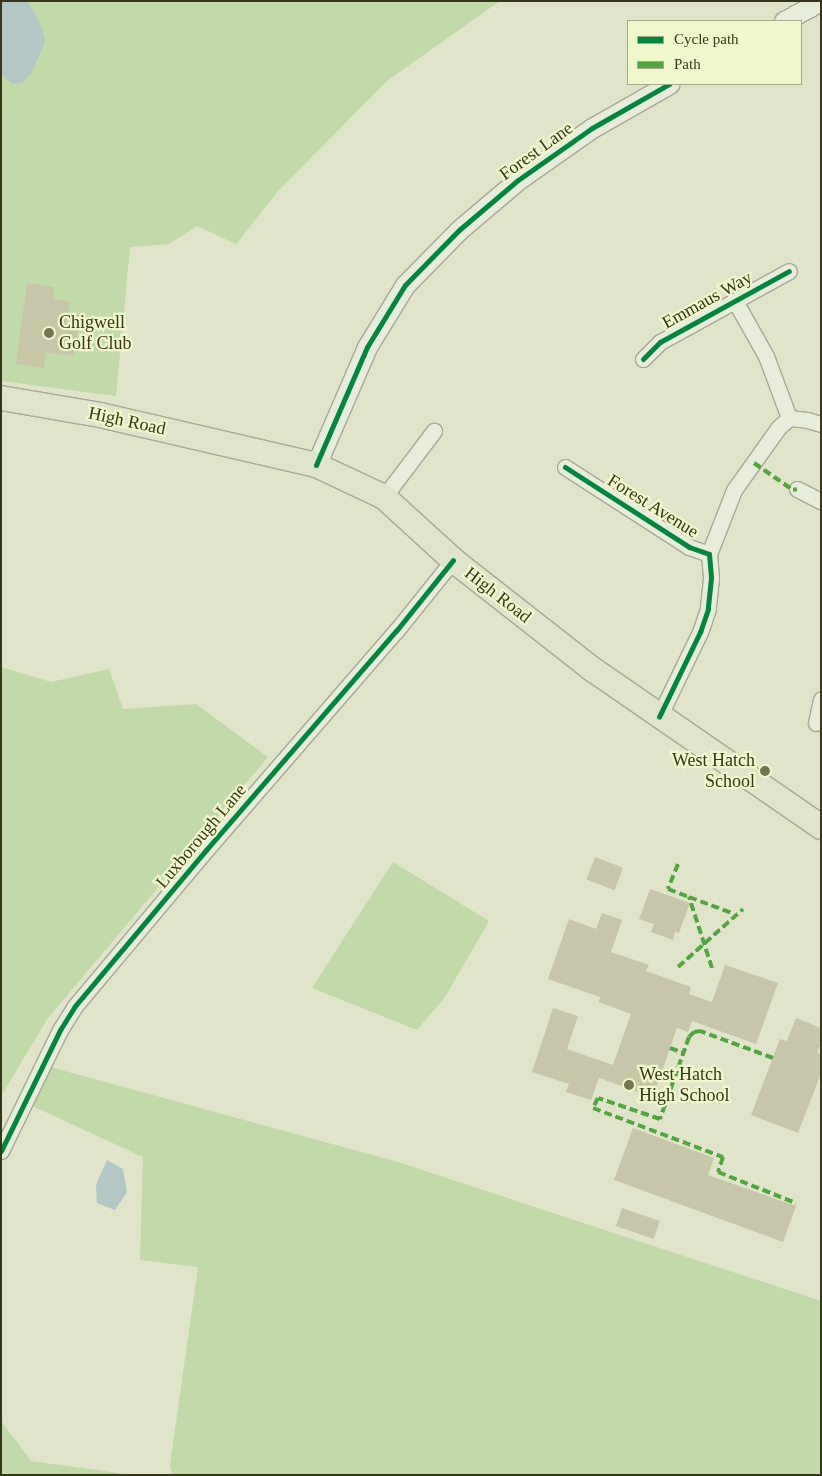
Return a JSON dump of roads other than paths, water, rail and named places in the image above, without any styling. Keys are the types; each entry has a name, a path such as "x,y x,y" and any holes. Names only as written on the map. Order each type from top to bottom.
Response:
{"main road":[{"name":"High Road","path":"1,398 100,415 316,465 384,497 453,560 592,669 821,827"}],"street":[{"path":"786,20 821,1"},
{"name":"Forest Lane","path":"316,465 367,347 405,285 459,230 518,180 592,128 667,85"},
{"name":"Emmaus Way","path":"643,359 660,342 788,271"},
{"name":"Emmaus Way","path":"735,301 766,356 789,418"},
{"path":"709,554 734,490 778,428 789,418 821,424"},
{"path":"384,497 434,431"},
{"name":"Forest Avenue","path":"565,467 689,547 709,554 711,578 708,609 700,632 659,717"},
{"path":"797,489 821,501"},
{"name":"Luxborough Lane","path":"1,1151 60,1030 75,1006 212,843 396,631 453,560"},
{"path":"816,723 821,700"}],"place":[{"name":"Chigwell Golf Club","path":"49,333"},
{"name":"West Hatch School","path":"765,771"},
{"name":"West Hatch High School","path":"629,1085"}]}
